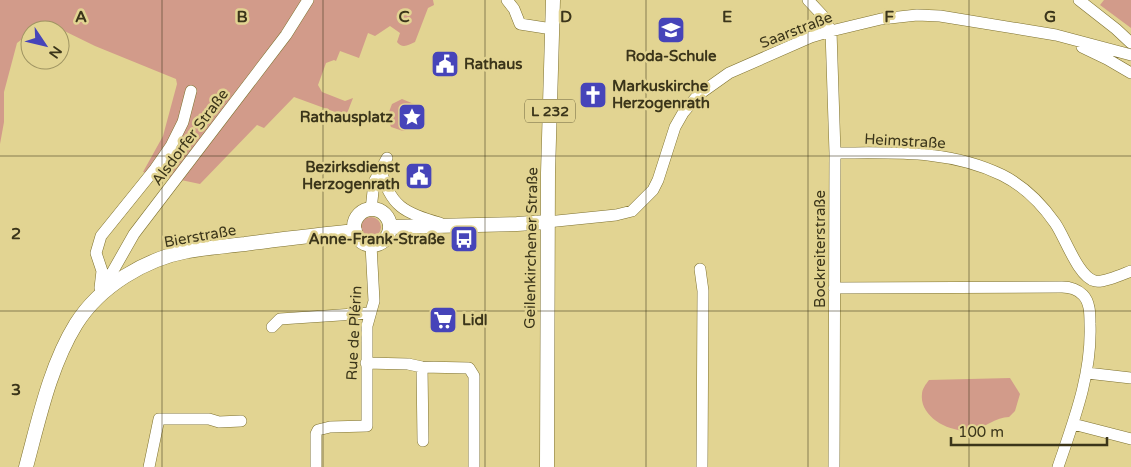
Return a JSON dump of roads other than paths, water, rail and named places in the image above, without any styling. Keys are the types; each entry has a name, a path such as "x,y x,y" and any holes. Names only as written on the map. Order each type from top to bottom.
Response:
{"main road":[{"name":"Geilenkirchener Straße","path":"547,467 548,222 553,0"},
{"path":"371,210 382,213 390,227 386,238 382,242 372,245 360,241 354,225 360,214 371,210"},
{"path":"390,227 548,222"},
{"name":"Bierstraße","path":"26,467 51,380 76,324 100,295 127,274 158,260 187,252 355,231"}],"street":[{"name":"Alsdorfer Straße","path":"100,295 134,234 286,35 308,0"},
{"path":"507,0 514,9 520,24 552,29"},
{"path":"808,0 823,16 831,30"},
{"path":"1078,0 1131,43"},
{"name":"Saarstraße","path":"548,222 616,215 632,211 653,190 682,112 698,94 729,73 831,30 917,15 960,18 1056,35 1131,55"},
{"name":"Bockreiterstraße","path":"831,30 835,153 834,467"},
{"path":"1056,35 1107,59 1131,73"},
{"path":"100,295 102,271 96,253 102,236 171,146 183,122 191,91"},
{"name":"Heimstraße","path":"835,153 930,154 964,161 1002,175 1019,185 1042,206 1057,225 1078,264 1088,278 1099,282 1131,271"},
{"path":"371,210 374,182 387,158"},
{"path":"381,169 387,190 400,207 420,217 452,226"},
{"name":"Rue de Plérin","path":"316,467 316,434 318,430 330,427 367,426 367,326 374,300 372,245"},
{"path":"700,269 703,291 702,467"},
{"path":"834,288 1062,287 1078,291 1086,300 1090,314 1091,342 1082,396 1058,467"},
{"path":"272,327 280,319 370,313"},
{"path":"366,363 469,368 472,372 474,384 474,467"},
{"path":"422,366 423,441"},
{"path":"1087,372 1131,378"},
{"path":"149,467 159,419 209,419 219,422 241,421"},
{"path":"1073,424 1131,439"}],"place":[{"name":"Roda-Schule","path":"671,30"},
{"name":"Rathaus","path":"445,64"},
{"name":"Markuskirche Herzogenrath","path":"593,95"},
{"name":"Rathausplatz","path":"412,117"},
{"name":"Bezirksdienst Herzogenrath","path":"419,176"},
{"name":"Anne-Frank-Straße","path":"464,239"},
{"name":"Lidl","path":"443,320"}]}
